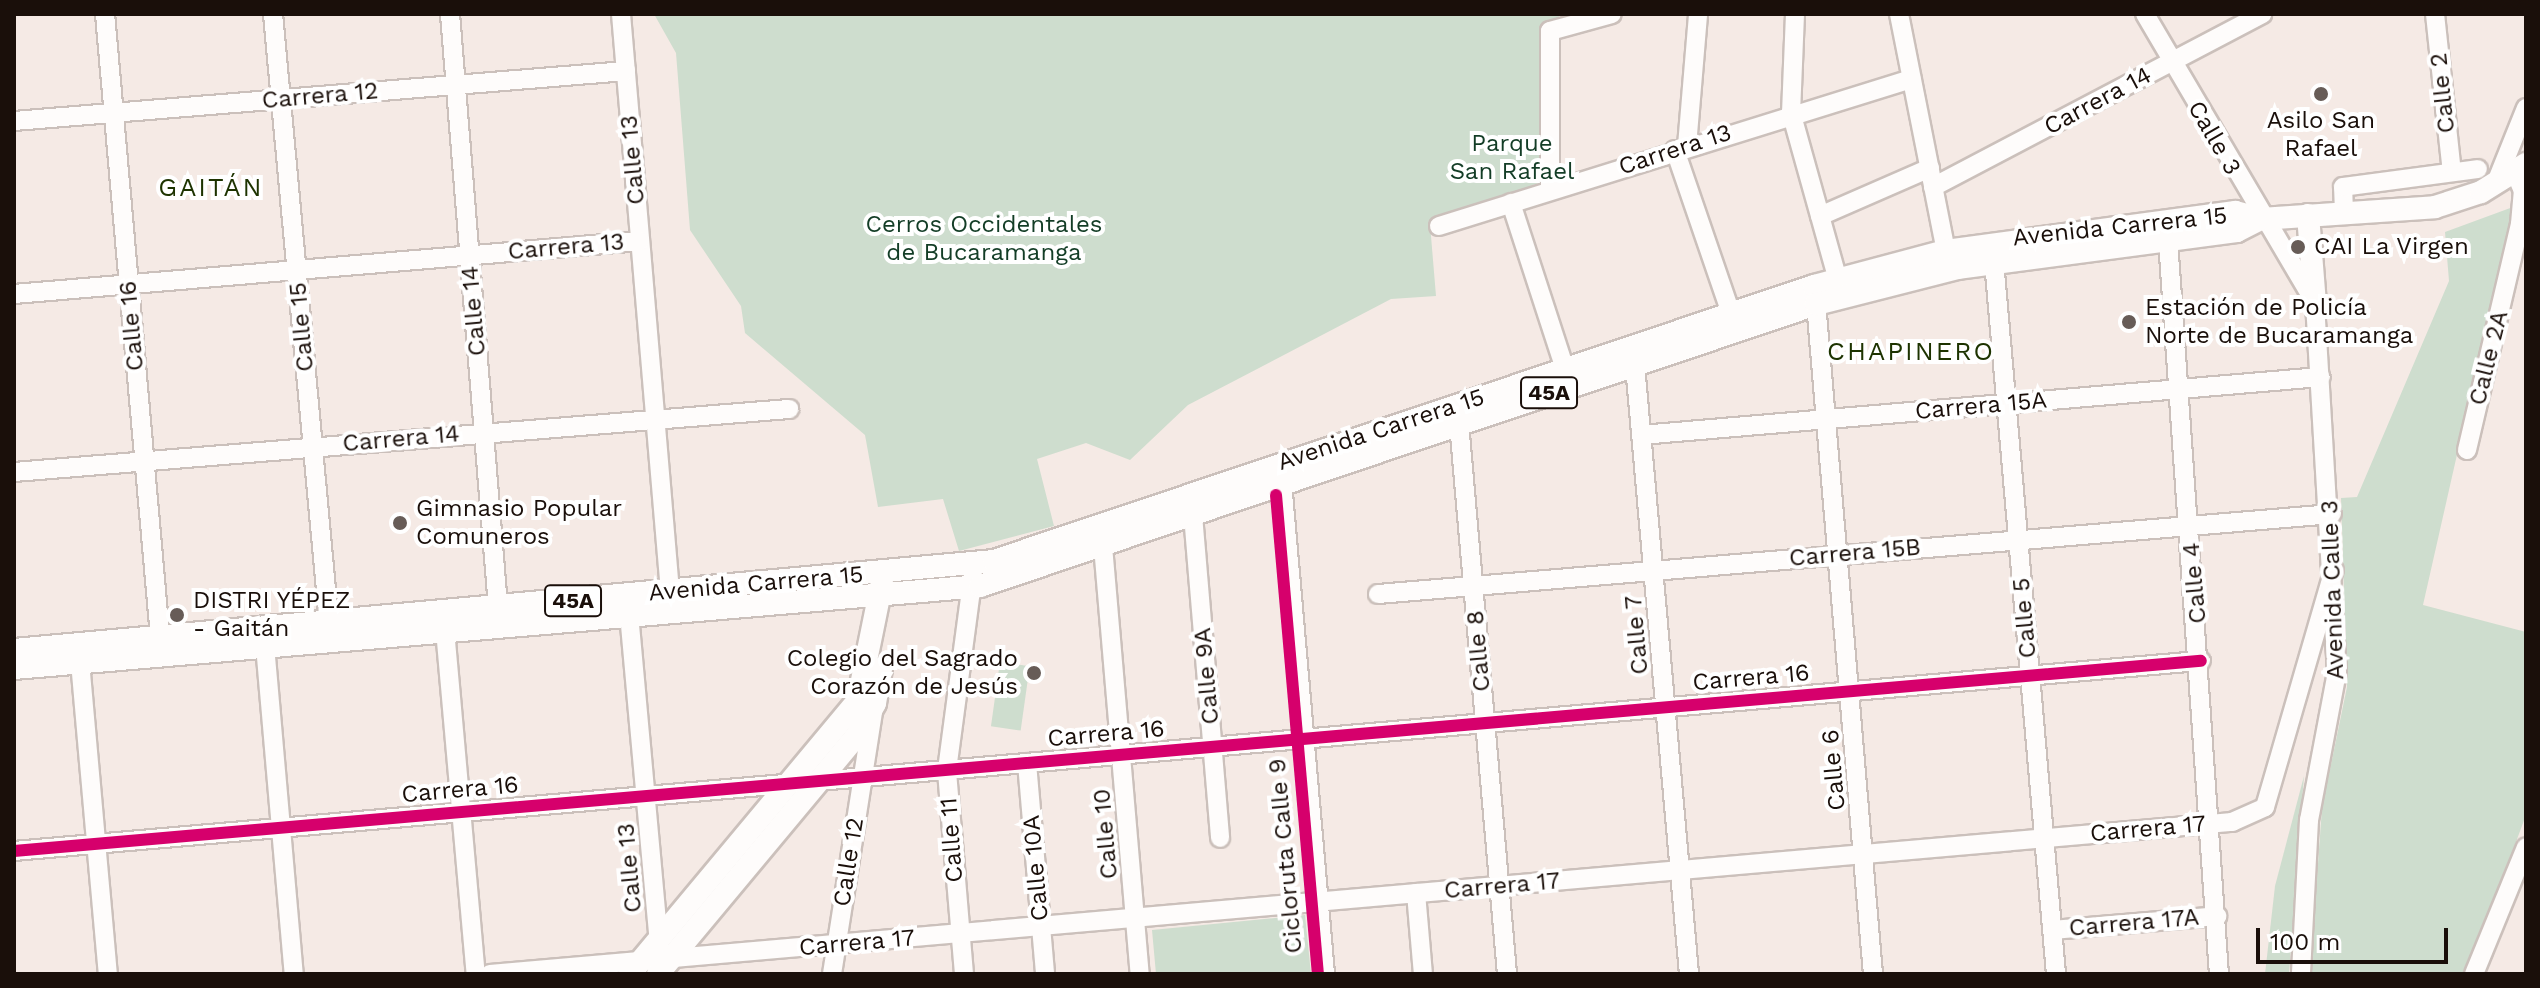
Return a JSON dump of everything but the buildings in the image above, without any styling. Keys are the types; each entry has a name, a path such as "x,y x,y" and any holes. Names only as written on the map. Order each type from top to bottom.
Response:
{"main road":[{"name":"45A","path":"2261,219 2435,207 2495,185 2520,168"},
{"name":"Avenida Carrera 15","path":"330,631 445,630 629,614 888,583 974,564 1459,423 1635,365 1815,295 1838,280 1946,251 2211,215 2261,219"},
{"path":"2308,215 2315,303"},
{"name":"Avenida Carrera 15","path":"14,668 330,631 498,607 670,592 888,583 972,587 1193,515 1282,473 1565,369 1731,314 1994,261 2237,231 2261,219"},
{"path":"655,964 819,781 875,703 888,583"},
{"path":"655,964 790,783 858,700 888,583"},
{"name":"Avenida Carrera 15","path":"14,650 160,637 264,637"}],"street":[{"name":"Calle 16","path":"105,14 160,637"},
{"name":"Calle 15","path":"273,14 330,631"},
{"name":"Calle 14","path":"450,14 498,607"},
{"name":"Calle 13","path":"621,14 670,592"},
{"path":"1550,190 1550,31 1612,14"},
{"path":"1698,14 1681,148 1731,314"},
{"path":"1795,14 1791,112 1838,280"},
{"path":"1899,14 1946,251"},
{"name":"Calle 3","path":"2145,14 2261,219"},
{"name":"Calle 2","path":"2435,14 2452,172"},
{"name":"Carrera 14","path":"1933,187 2255,16"},
{"name":"Carrera 12","path":"14,121 626,71"},
{"name":"Carrera 13","path":"1439,226 1791,112 1912,79"},
{"path":"2495,185 2526,108"},
{"path":"1820,216 1930,168"},
{"name":"Calle 2A","path":"2467,450 2520,224 2523,191 2520,168"},
{"path":"2344,213 2343,187 2478,169"},
{"path":"1511,203 1565,369"},
{"name":"Avenida Calle 3","path":"2261,219 2315,303 2332,514 2336,694 2311,807 2301,974"},
{"name":"Calle 4","path":"2168,240 2214,824 2219,974"},
{"name":"Carrera 13","path":"14,294 640,241"},
{"name":"Calle 5","path":"1994,261 2056,974"},
{"name":"Calle 6","path":"1815,295 1873,974"},
{"name":"Calle 7","path":"1635,365 1689,974"},
{"name":"Carrera 15A","path":"1641,435 2321,377"},
{"name":"Carrera 14","path":"14,472 655,417 789,409"},
{"name":"Calle 8","path":"1459,423 1507,974"},
{"path":"1282,473 1325,974"},
{"name":"Carrera 15B","path":"1378,594 2332,514"},
{"name":"Calle 9A","path":"1193,515 1220,838"},
{"name":"Calle 10","path":"1103,546 1140,974"},
{"name":"Calle 11","path":"964,974 958,934 947,770 974,564"},
{"name":"Carrera 17","path":"490,974 655,964 836,944 2214,824 2265,807 2334,570"},
{"name":"Calle 13","path":"629,614 646,796 655,964"},
{"path":"445,630 476,974"},
{"path":"264,637 294,974"},
{"name":"Carrera 16","path":"14,851 2201,661"},
{"path":"80,662 108,974"},
{"name":"Calle 12","path":"832,974 875,703"},
{"name":"Calle 10A","path":"1027,763 1045,974"},
{"path":"2474,974 2526,847"},
{"path":"1416,893 1423,974"},
{"name":"Carrera 17A","path":"2052,930 2217,916"}],"green space":[{"name":"Cerros Occidentales de Bucaramanga","path":"654,14 1559,14 1544,181 1430,224 1436,296 1391,299 1188,405 1130,460 1086,443 1037,459 1054,526 959,551 943,499 878,507 865,435 745,333 741,306 690,230 676,53"},
{"path":"2513,207 2423,605 2526,632 2526,815 2467,974 2310,974 2322,808 2347,687 2341,498 2357,497 2449,281 2445,232"},
{"path":"1000,662 1030,666 1021,731 991,726"},
{"path":"2304,776 2289,974 2265,974 2275,886"},
{"path":"1305,915 1311,974 1156,974 1152,930"}],"cycle path":[{"name":"Cicloruta Calle 9","path":"1276,495 1318,974"},
{"path":"14,851 2201,661"}],"place":[{"name":"Asilo San Rafael","path":"2321,94"},
{"name":"CAI La Virgen","path":"2298,247"},
{"name":"Estación de Policía Norte de Bucaramanga","path":"2129,322"},
{"name":"Gimnasio Popular Comuneros","path":"400,523"},
{"name":"DISTRI YÉPEZ - Gaitán","path":"177,615"},
{"name":"Colegio del Sagrado Corazón de Jesús","path":"1034,673"}],"district":[{"name":"GAITÁN","path":"211,188"},
{"name":"CHAPINERO","path":"1911,352"}],"park label":[{"name":"Parque San Rafael","path":"1512,158"}]}
